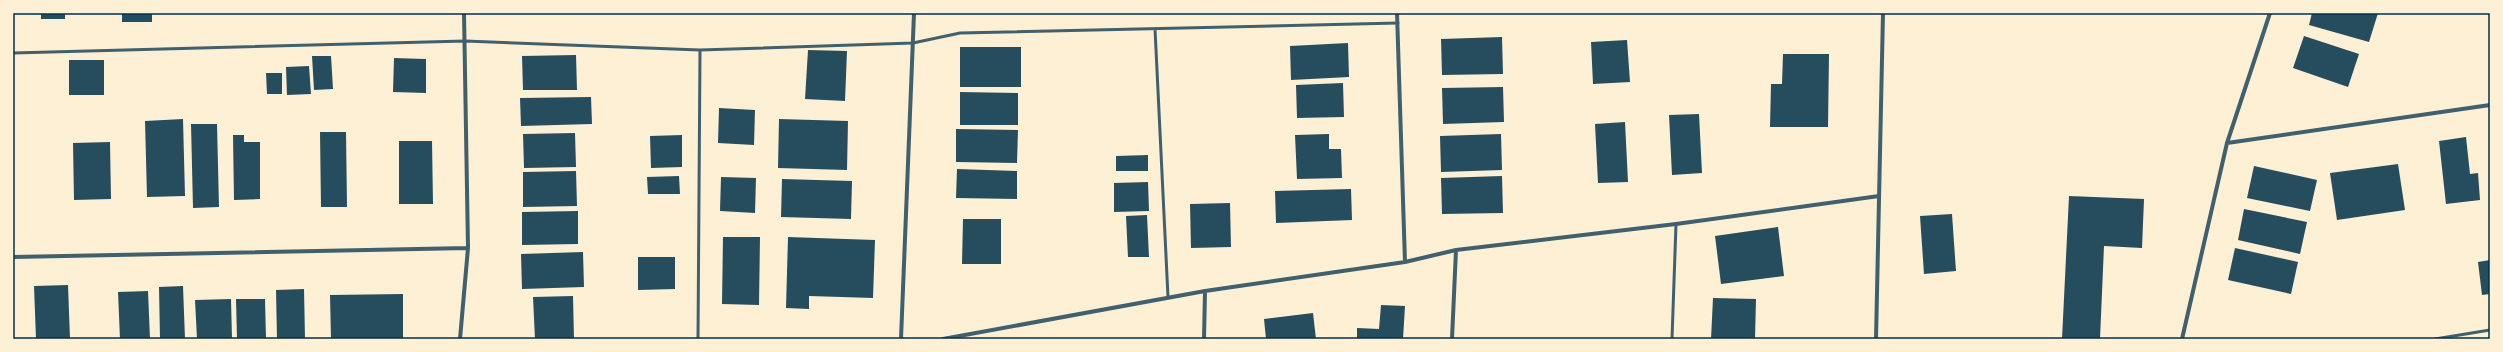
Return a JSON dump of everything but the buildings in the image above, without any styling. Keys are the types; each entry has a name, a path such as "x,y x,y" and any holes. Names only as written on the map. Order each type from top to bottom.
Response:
{"street":[{"path":"460,339 468,248 464,13"},
{"path":"901,339 914,13"},
{"path":"1397,13 1405,262"},
{"path":"1876,339 1884,13"},
{"path":"2182,339 2227,144 2270,13"},
{"path":"2227,144 2490,105"},
{"path":"943,339 1168,297 1405,262 1456,250 1676,224 1879,196"},
{"path":"13,257 468,248"},
{"path":"1452,339 1456,250"},
{"path":"1204,339 1205,291"}],"lane":[{"path":"13,53 464,41 700,50 913,43 960,33 1398,23"},
{"path":"1155,29 1168,297"},
{"path":"698,339 700,50"},
{"path":"1672,339 1676,224"},
{"path":"2435,339 2490,330"}]}
